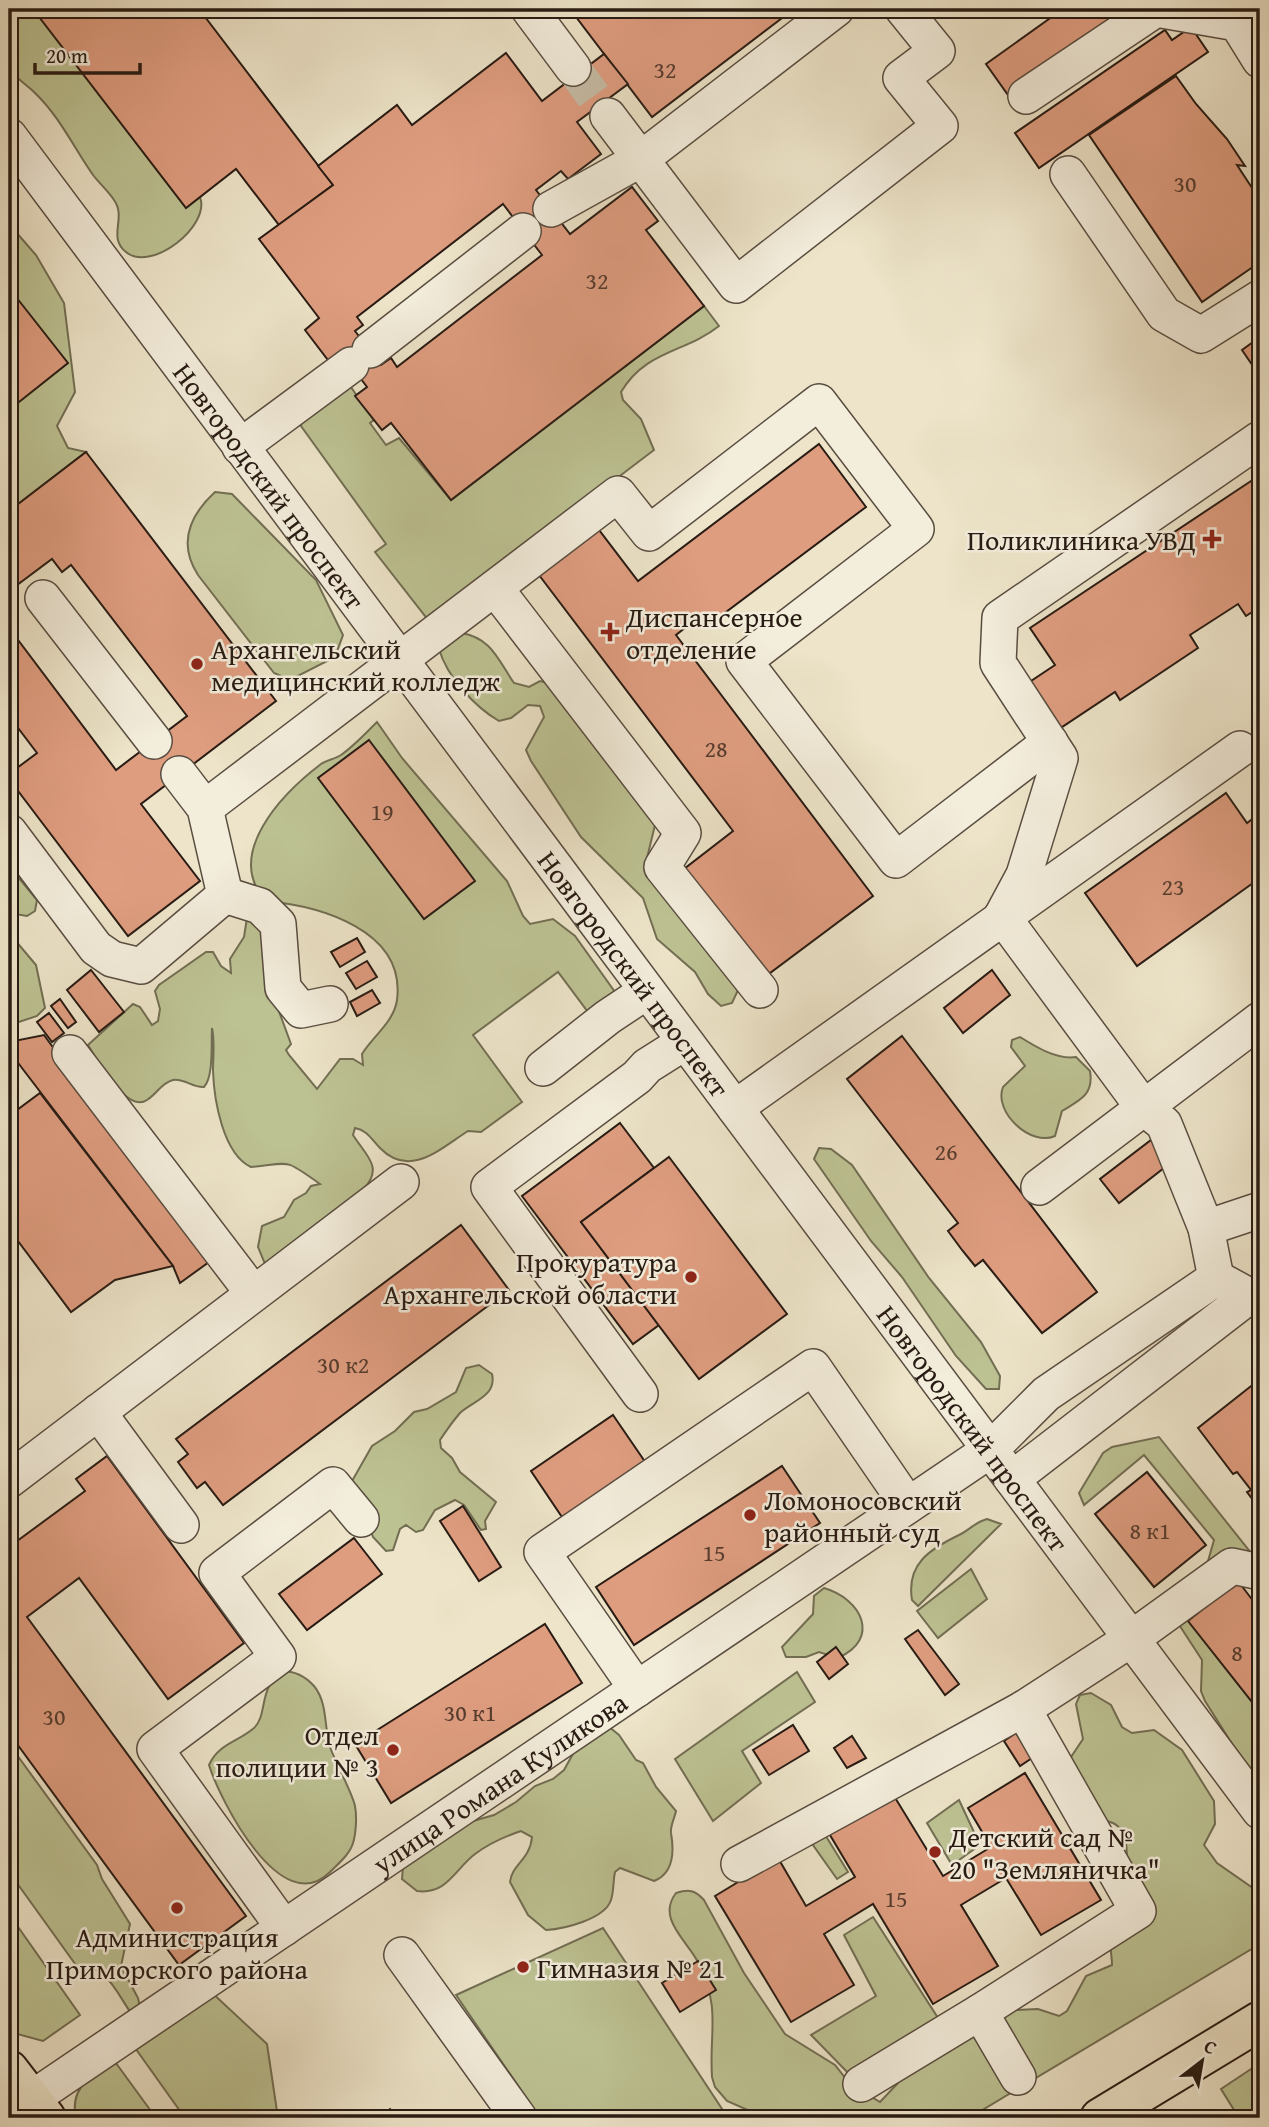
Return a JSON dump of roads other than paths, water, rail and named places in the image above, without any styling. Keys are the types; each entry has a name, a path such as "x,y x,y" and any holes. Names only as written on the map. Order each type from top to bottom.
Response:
{"main road":[{"path":"1100,2118 1260,2021"}],"street":[{"path":"529,9 573,68"},
{"path":"551,209 641,159 836,9"},
{"path":"608,116 736,285 940,126 901,78 937,51 903,9"},
{"path":"1026,96 1156,9 1237,23 1260,60"},
{"name":"Новгородский проспект","path":"9,136 1260,1811"},
{"path":"1068,174 1164,314 1200,335 1260,298"},
{"path":"240,447 318,395 360,358 523,231"},
{"path":"205,808 618,494 649,533 819,402 916,529 744,661 896,860 1050,743"},
{"path":"1002,916 1024,875 1060,758 998,663 1000,618 1260,439"},
{"path":"495,588 683,833 662,867 760,990"},
{"path":"43,598 154,741"},
{"path":"735,1108 1002,916 1240,750"},
{"path":"179,774 205,808 225,895"},
{"path":"9,832 96,948 128,965 141,966 225,895"},
{"path":"225,895 260,906 278,924 283,988 301,1010 330,1004"},
{"path":"1002,916 1143,1107 1164,1124 1206,1228 1216,1278 1255,1295 1012,1479"},
{"path":"543,1068 647,991"},
{"path":"1039,1187 1260,1020"},
{"path":"640,1394 489,1187 685,1041"},
{"path":"71,1053 253,1293"},
{"path":"9,1480 401,1182"},
{"path":"1206,1228 1260,1210"},
{"name":"улица Романа Куликова","path":"24,2100 284,1928 990,1450 1046,1394 1216,1278"},
{"path":"636,1689 542,1552 790,1382 813,1367 908,1506"},
{"path":"98,1412 181,1525"},
{"path":"284,1928 155,1749 278,1657 217,1573 334,1485 361,1519"},
{"path":"739,1864 1023,1709 1131,1639 1232,1566 1260,1572"},
{"path":"861,2084 1138,1911 1023,1709"},
{"path":"402,1955 519,2118"},
{"path":"980,2012 1018,2077"}],"tunnel":[{"path":"573,68 608,116"}],"place":[{"name":"Поликлиника УВД","path":"1212,539"},
{"name":"Диспансерное отделение","path":"610,632"},
{"name":"Архангельский медицинский колледж","path":"197,664"},
{"name":"Прокуратура Архангельской области","path":"691,1277"},
{"name":"Ломоносовский районный cуд","path":"750,1515"},
{"name":"Отдел полиции № 3","path":"393,1750"},
{"name":"Детский сад № 20 \"Земляничка\"","path":"935,1852"},
{"name":"Администрация Приморского района","path":"177,1908"},
{"name":"Гимназия № 21","path":"523,1967"}]}
